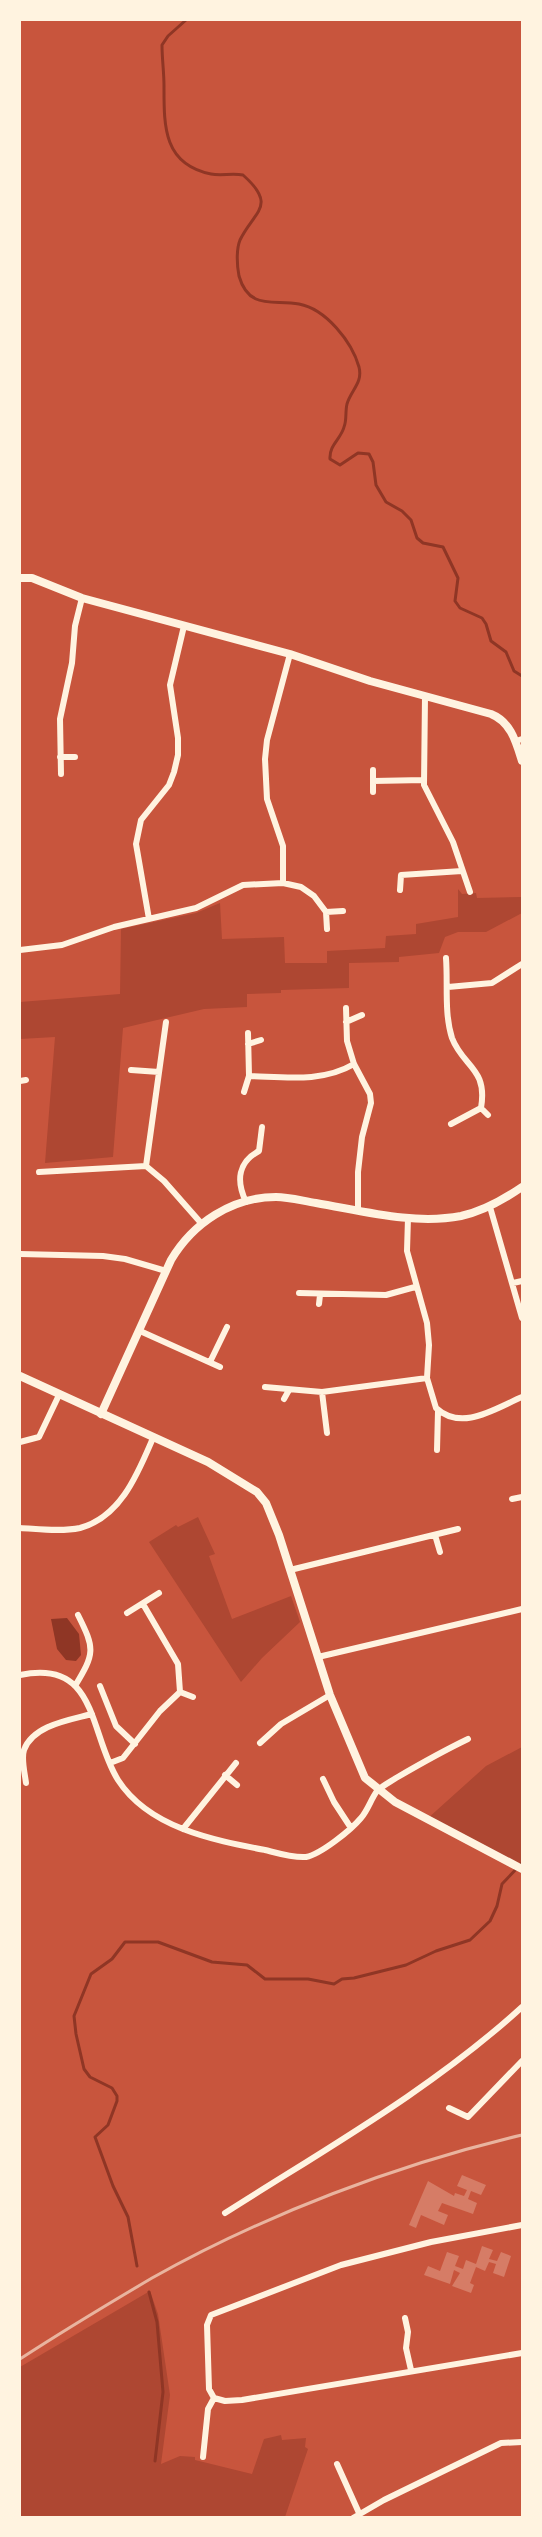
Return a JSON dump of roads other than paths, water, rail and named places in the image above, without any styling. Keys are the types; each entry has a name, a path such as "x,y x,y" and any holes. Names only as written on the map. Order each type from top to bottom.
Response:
{"main road":[{"path":"20,1376 208,1462 257,1492 266,1503 279,1535 330,1695 362,1774 378,1790 396,1802 522,1869"}],"street":[{"path":"20,578 32,578 82,598 290,654 370,681 495,716 504,722 519,740 522,761"},
{"path":"61,774 60,719 72,663 75,626 82,598"},
{"path":"149,919 136,844 141,820 169,785 176,763 178,738 170,685 184,626"},
{"path":"283,884 283,846 267,799 264,759 290,654"},
{"path":"426,696 424,780 427,792 453,842 470,892"},
{"path":"60,757 75,757"},
{"path":"373,792 374,770"},
{"path":"373,781 424,780"},
{"path":"400,890 400,877 404,874 462,871"},
{"path":"20,950 62,945 94,933 196,908 243,885 283,884 301,887 314,896 326,912 327,929"},
{"path":"326,912 343,911"},
{"path":"446,958 448,1020 453,1040 482,1085 484,1093 481,1108"},
{"path":"448,987 492,983 522,964"},
{"path":"346,1008 347,1041 354,1064 370,1094 371,1103 358,1172 358,1211"},
{"path":"346,1022 362,1015"},
{"path":"146,1166 166,1022"},
{"path":"244,1092 249,1076 248,1033"},
{"path":"248,1044 261,1040"},
{"path":"249,1076 306,1077 335,1074 354,1064"},
{"path":"132,1070 159,1072"},
{"path":"481,1108 488,1115"},
{"path":"451,1124 481,1108"},
{"path":"246,1202 241,1191 243,1165 249,1156 259,1151 262,1127"},
{"path":"39,1172 146,1166 164,1181 201,1223"},
{"path":"101,1414 179,1247 201,1223 229,1207 276,1197 408,1218 461,1216 490,1207 522,1187"},
{"path":"490,1207 522,1318"},
{"path":"408,1218 407,1251 427,1323 429,1345 426,1378 432,1400 438,1411 437,1450"},
{"path":"20,1254 103,1256 124,1259 166,1271"},
{"path":"513,1283 522,1281"},
{"path":"299,1293 386,1295 416,1287"},
{"path":"318,1304 320,1295"},
{"path":"210,1362 227,1327"},
{"path":"140,1331 220,1366"},
{"path":"265,1387 322,1392 426,1378"},
{"path":"284,1399 289,1390"},
{"path":"322,1392 327,1433"},
{"path":"20,1442 39,1437 59,1395"},
{"path":"438,1411 453,1419 464,1419 522,1397"},
{"path":"20,1528 78,1528 104,1516 117,1505 137,1473 153,1438"},
{"path":"512,1499 522,1497"},
{"path":"290,1570 458,1529"},
{"path":"435,1535 440,1552"},
{"path":"127,1613 159,1593"},
{"path":"143,1604 178,1664 180,1692"},
{"path":"318,1657 522,1609"},
{"path":"75,1686 88,1663 92,1643 78,1615"},
{"path":"20,1675 49,1671 68,1679 75,1686 93,1714 117,1779 131,1797 154,1815 205,1838 306,1857 335,1841 362,1818 378,1790 424,1761 468,1739"},
{"path":"100,1686 116,1726 135,1744"},
{"path":"180,1692 194,1697"},
{"path":"110,1763 123,1758 160,1711 180,1692"},
{"path":"260,1743 290,1718 330,1695"},
{"path":"26,1783 23,1752 30,1739 41,1730 93,1714"},
{"path":"183,1829 236,1763"},
{"path":"225,1775 237,1785"},
{"path":"323,1779 334,1802 351,1828"},
{"path":"225,2213 409,2097 487,2040 522,2007"},
{"path":"450,2108 468,2117 522,2061"},
{"path":"522,2225 431,2242 341,2265 217,2310 211,2314 207,2325 209,2389 214,2398 225,2401 242,2400 522,2353"},
{"path":"405,2318 408,2332 406,2348 411,2370"},
{"path":"203,2457 208,2409 214,2398"},
{"path":"337,2464 356,2515 501,2443 522,2442"}],"waterway":[{"path":"186,20 168,36 162,45 166,129 169,141 183,162 195,169 215,175 243,175 259,194 260,208 240,240 238,248 239,276 243,287 249,294 263,301 299,304 319,312 344,337 356,357 360,373 358,382 347,404 345,424 331,450 330,459 340,465 358,453 369,454 373,462 376,485 386,502 402,511 411,520 417,538 423,543 443,547 458,578 455,601 460,608 482,618 491,641 506,652 514,671 522,676"},
{"path":"137,2266 128,2217 113,2186 95,2137 108,2125 117,2096 112,2088 90,2077 84,2069 76,2034 74,2016 91,1974 112,1959 125,1942 158,1942 212,1962 247,1965 265,1979 308,1979 334,1984 342,1979 406,1965 436,1951 470,1940 490,1921 497,1906 502,1884 522,1863"},
{"path":"149,2292 157,2322 163,2392 155,2461"}],"railway":[{"path":"20,2359 152,2278 240,2233 380,2176 522,2135"}]}
